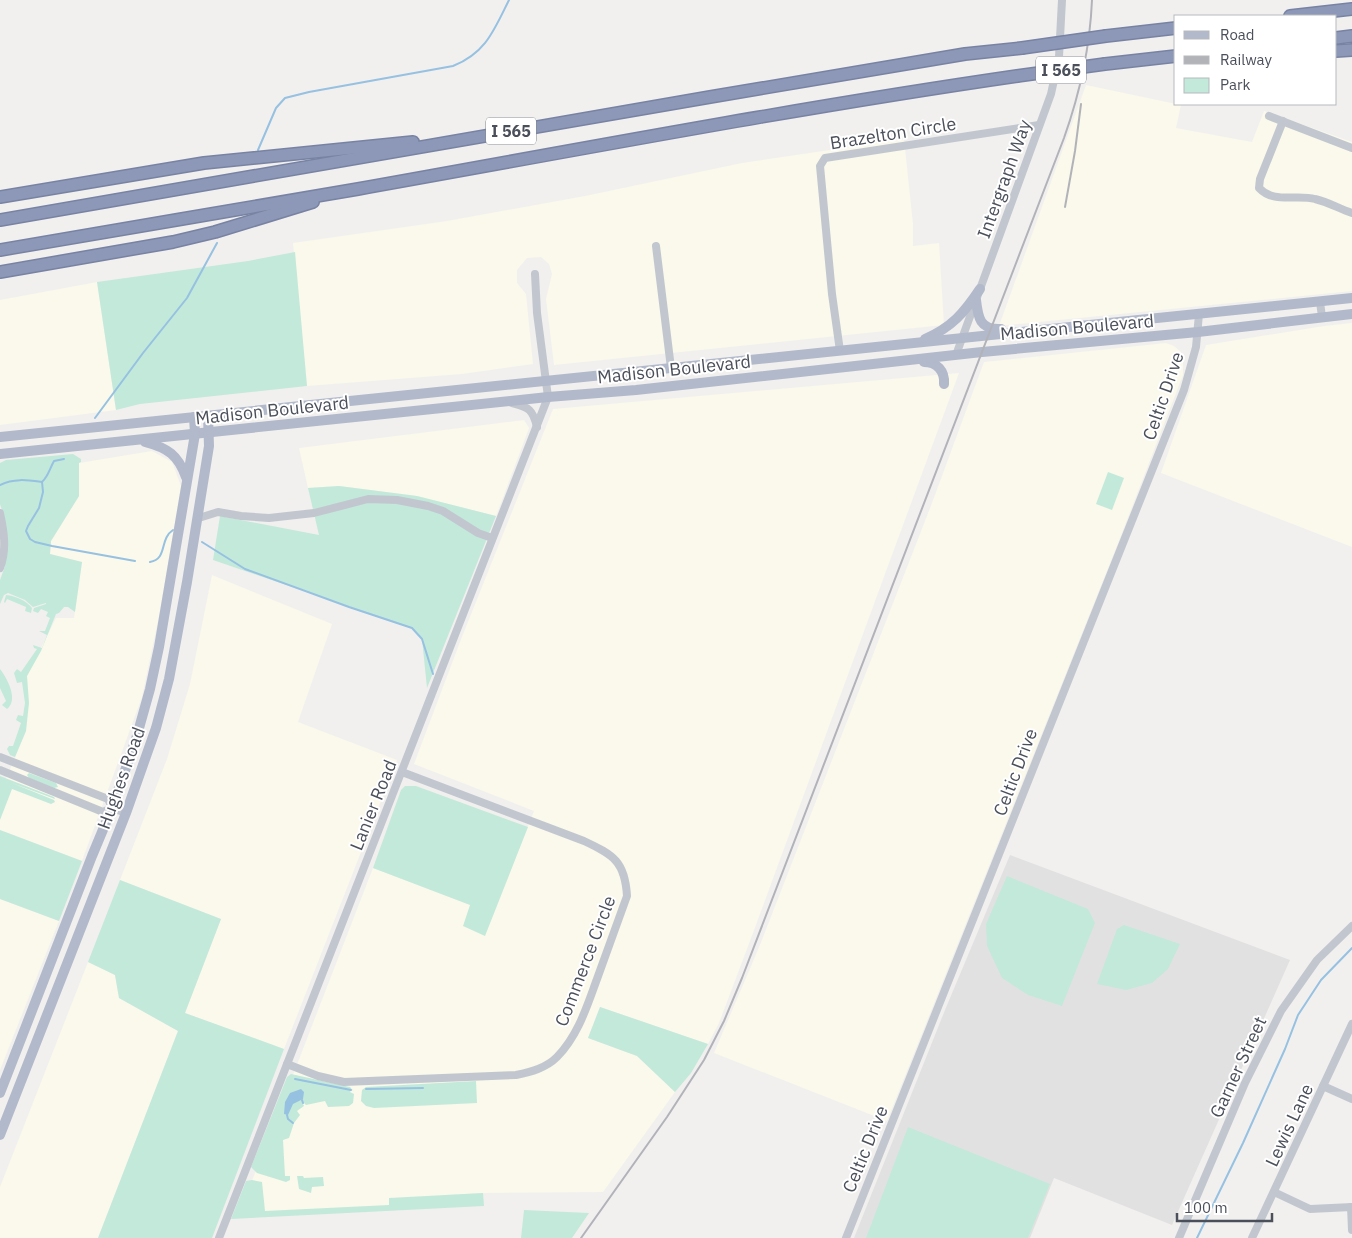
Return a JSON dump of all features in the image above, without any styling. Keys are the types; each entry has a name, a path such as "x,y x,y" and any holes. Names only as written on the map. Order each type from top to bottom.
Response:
{"highway":[{"path":"1299,15 1352,9"},
{"name":"I 565","path":"0,220 965,54 1174,28"},
{"path":"1337,38 1352,36"},
{"path":"1337,51 1352,50"},
{"name":"I 565","path":"0,250 860,100 1017,76 1174,57"},
{"path":"0,197 204,163 405,142 469,139"},
{"path":"0,272 173,242 215,232 357,189"}],"main road":[{"path":"917,343 944,330 954,322 980,289"},
{"name":"Madison Boulevard","path":"0,437 1352,298"},
{"path":"976,300 977,314 985,326 991,329 1020,328 1047,330"},
{"name":"Madison Boulevard","path":"0,454 548,397 636,390 956,355 1198,332 1352,314"},
{"path":"870,365 932,363 943,372 944,384"},
{"path":"670,385 685,373 714,364"},
{"path":"636,390 662,378 671,368"},
{"path":"392,397 394,414"},
{"name":"Hughes Road","path":"0,1135 151,747 166,695 188,571 210,432 208,416"},
{"name":"Hughes Road","path":"0,1093 112,808 136,739 150,689 195,434 194,417"},
{"path":"188,571 202,517 215,443 221,436 240,429"},
{"path":"139,440 166,449 175,456 182,466 187,479"}],"street":[{"name":"Intergraph Way","path":"1057,0 1060,9"},
{"name":"Intergraph Way","path":"956,355 1051,94 1059,57 1060,9 1062,0"},
{"path":"1269,116 1352,148"},
{"path":"1283,122 1260,179 1260,188 1265,194 1273,197 1315,199 1352,213"},
{"name":"Brazelton Circle","path":"840,351 824,218 820,166 822,161 825,158 1039,125"},
{"path":"656,246 671,368"},
{"path":"535,274 548,397"},
{"path":"1320,302 1322,317"},
{"name":"Celtic Drive","path":"846,1238 1184,390 1198,332 1199,314"},
{"name":"Lanier Road","path":"219,1238 548,397"},
{"path":"505,402 528,408 532,412 537,428"},
{"path":"202,517 218,512 269,518 314,513 368,499 397,500 443,511 478,533 492,538"},
{"path":"0,513 4,553 0,568"},
{"path":"0,757 108,799 112,808"},
{"path":"21,779 26,767"},
{"path":"0,770 103,812 112,808 126,813"},
{"name":"Commerce Circle","path":"287,1064 318,1076 344,1082 516,1075 545,1066 557,1057 581,1022 627,896 623,870 610,854 584,841 402,772"},
{"name":"Garner Street","path":"1179,1238 1246,1083 1281,1011 1317,960 1352,926"},
{"name":"Lewis Lane","path":"1252,1238 1352,1024"},
{"path":"1323,1086 1352,1100"},
{"path":"1274,1192 1310,1209 1351,1207 1352,1230"}],"shaded area":[{"path":"1086,85 1181,105 1176,128 1252,142 1264,111 1352,142 1352,291 999,326"},
{"path":"904,139 913,224 913,246 939,243 944,325 554,365 546,299 552,274 549,264 541,257 527,258 517,270 517,283 526,294 533,364 462,374 307,386 293,243 447,221 585,196 742,163"},
{"path":"97,282 116,410 0,425 0,300"},
{"path":"1352,323 1352,547 1161,473 1206,345"},
{"path":"1166,343 1174,346 1181,352 1183,375 1120,538 887,1121 714,1053 760,945 932,503 984,362"},
{"path":"959,373 750,941 719,1023 708,1044 600,1007 588,1038 637,1056 675,1092 603,1192 446,1195 446,1206 238,1217 373,868 471,905 485,935 534,811 414,764 460,642 553,409"},
{"path":"524,420 529,428 496,516 417,496 339,486 308,488 299,448"},
{"path":"152,451 172,462 181,486 159,616 142,697 82,861 0,830 0,793 26,731 27,676 56,618 74,618 82,562 50,554 51,541 79,496 79,463"},
{"path":"212,575 332,624 298,722 397,760 284,1049 185,1013 221,919 120,880 167,759 190,684"},
{"path":"1010,855 1290,960 1172,1225 1054,1178 1030,1238 854,1238 945,1010"},
{"path":"0,899 59,921 0,1070"},
{"path":"88,962 115,975 119,998 178,1031 98,1238 0,1238 0,1187"}],"green space":[{"path":"295,252 307,386 140,404 116,410 97,282 248,261"},
{"path":"73,454 81,459 79,463 79,496 51,541 50,554 82,562 75,612 68,607 64,607 56,614 41,651 27,676 29,703 26,731 15,757 10,755 7,749 9,746 13,746 21,723 16,720 18,715 23,716 25,703 22,682 17,683 14,673 17,669 21,672 37,649 33,645 42,648 47,635 39,631 45,631 50,618 46,616 48,612 41,609 38,613 33,611 34,608 46,603 33,607 25,600 8,593 4,595 0,604 0,580 5,566 5,520 0,504 0,463 6,460"},
{"path":"1108,472 1124,478 1112,510 1096,504"},
{"path":"339,486 417,496 496,516 427,688 422,639 412,628 213,560 220,516 319,535 308,488"},
{"path":"6,595 27,603 32,608 31,613 25,611 26,607 7,599 5,603"},
{"path":"0,669 11,689 12,700 7,709 2,705 6,701 0,688"},
{"path":"29,773 56,783 58,787 54,788 29,778 27,775"},
{"path":"0,776 54,797 55,799 12,783 55,802 51,804 12,789 0,820"},
{"path":"405,786 416,786 528,827 485,936 463,926 470,905 373,868 401,790"},
{"path":"0,830 82,861 59,921 0,899"},
{"path":"1007,876 1088,909 1095,923 1062,1006 1028,995 1002,978 987,946 986,924"},
{"path":"120,880 221,919 185,1013 284,1049 212,1238 98,1238 178,1031 119,998 115,975 88,962"},
{"path":"1124,925 1180,944 1168,969 1152,983 1126,990 1097,984 1117,929"},
{"path":"600,1007 708,1044 691,1073 675,1092 637,1056 588,1038"},
{"path":"291,1074 350,1087 352,1089 350,1092 354,1094 353,1103 349,1106 328,1107 325,1101 306,1105 304,1103 304,1106 297,1111 300,1115 294,1123 289,1138 283,1140 285,1176 290,1176 290,1180 286,1182 257,1173 251,1167 287,1077"},
{"path":"476,1081 477,1103 374,1108 366,1106 361,1101 362,1090 366,1087"},
{"path":"908,1127 1050,1184 1028,1238 866,1238"},
{"path":"297,1176 303,1176 304,1178 323,1177 324,1186 312,1187 311,1193 299,1189"},
{"path":"246,1181 262,1182 265,1211 389,1205 389,1198 483,1193 484,1206 231,1219"},
{"path":"524,1210 589,1213 572,1238 521,1238"}],"water":[{"path":"301,1089 304,1092 303,1099 293,1104 288,1115 284,1114 285,1102 290,1093"}],"waterway":[{"path":"258,150 276,108 285,98 453,66 474,54 488,39 509,0"},
{"path":"95,418 187,298 217,243"},
{"path":"0,485 15,480 42,482 54,461 64,459"},
{"path":"42,482 43,492 39,508 26,531 30,539 52,546 135,561"},
{"path":"150,562 159,557 166,538 173,530"},
{"path":"202,542 245,569 412,628 422,639 433,674"},
{"path":"1197,1238 1243,1143 1298,1015 1321,980 1352,948"},
{"path":"295,1079 351,1090"},
{"path":"366,1089 423,1088"},
{"path":"287,1115 288,1119 293,1123"}],"railway":[{"path":"581,1238 667,1117 704,1060 724,1021 742,978 1064,138 1083,70 1092,0"},
{"path":"1065,207 1081,104"}]}
